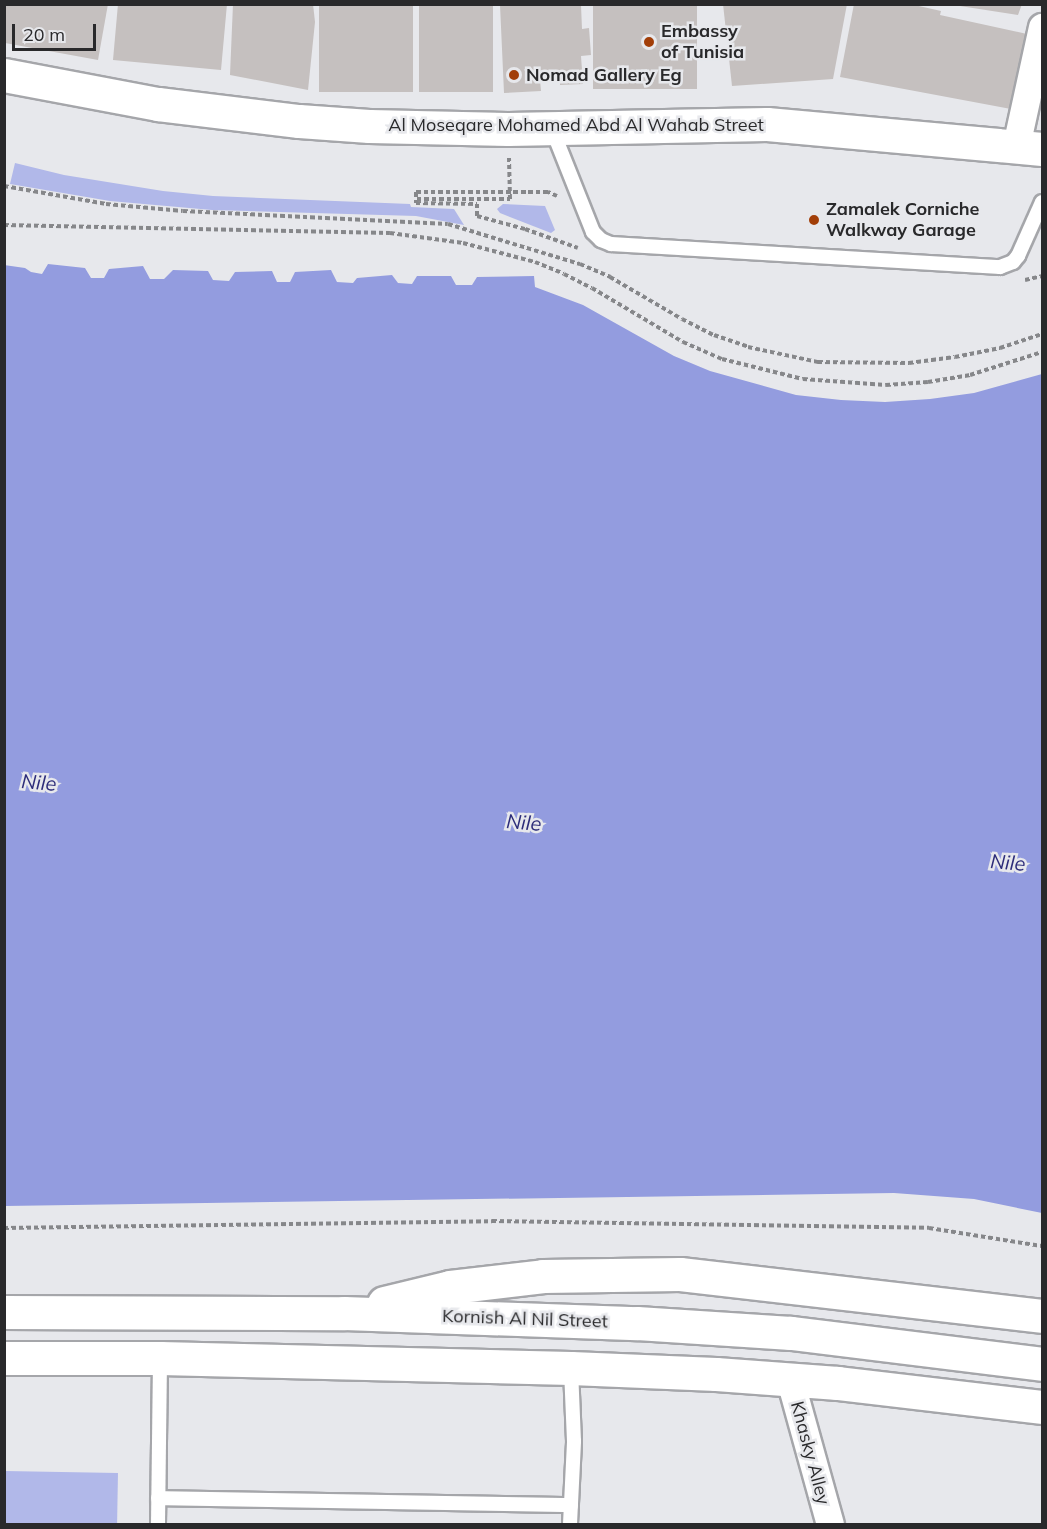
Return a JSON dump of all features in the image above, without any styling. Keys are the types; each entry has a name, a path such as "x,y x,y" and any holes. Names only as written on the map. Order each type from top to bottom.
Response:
{"main road":[{"name":"Al Moseqare Mohamed Abd Al Wahab Street","path":"4,75 134,100 228,114 369,126 508,129 796,125 1029,148"},
{"path":"344,1313 450,1287 543,1276 680,1274 1042,1316"},
{"name":"Kornish Al Nil Street","path":"4,1312 344,1313 637,1323 791,1333 911,1346 1042,1364"},
{"path":"4,1358 160,1358 571,1368 838,1383 1042,1407"}],"street":[{"path":"1029,148 1042,27"},
{"name":"Khasky Alley","path":"790,1380 830,1524"}],"lane":[{"path":"551,127 593,232 601,240 611,244 1000,267 1013,262 1018,256 1042,202"},
{"path":"158,1524 160,1358"},
{"path":"570,1524 574,1441 571,1368"},
{"path":"158,1498 571,1505"}],"path":[{"path":"508,129 510,194"},
{"path":"4,186 106,204 183,211 448,224 580,264 610,277 714,335 748,347 818,362 909,363 1000,348 1042,333"},
{"path":"561,199 548,192 510,194 416,192 416,203 477,204 477,216 525,229 580,249"},
{"path":"4,225 371,232 427,236 535,262 592,288 683,342 722,359 803,379 886,385 928,382 980,372 1042,352"},
{"path":"4,1228 492,1221 929,1228 1042,1246"}],"shaded area":[{"path":"15,163 64,175 163,191 213,196 410,204 411,207 454,209 464,225 416,216 212,210 110,201 10,184"},
{"path":"503,204 545,206 555,230 551,233 500,213 497,209"},
{"path":"5,1471 118,1473 117,1524 4,1524"}],"water":[{"name":"Nile","path":"48,264 85,268 91,278 104,278 109,269 143,266 150,279 164,279 173,270 208,271 213,280 229,281 235,272 272,271 277,282 290,282 295,272 331,270 337,282 353,283 357,278 392,275 398,283 412,284 417,276 451,276 456,285 472,285 477,277 534,276 535,287 583,305 674,356 710,371 796,395 841,400 885,402 930,399 974,393 1042,374 1042,1213 974,1199 894,1193 5,1206 4,265 25,268 42,274"}],"building":[{"path":"5,4 108,4 98,60 5,43"},
{"path":"118,4 227,4 221,70 113,60"},
{"path":"233,4 313,4 315,22 308,90 230,75"},
{"path":"319,4 413,4 413,92 319,92"},
{"path":"419,4 493,4 493,92 419,92"},
{"name":"Embassy of Tunisia","path":"593,4 697,4 697,89 593,89"},
{"path":"723,4 847,4 833,79 732,86"},
{"path":"854,4 910,4 941,11 940,15 1027,34 1011,109 840,77"},
{"path":"947,4 1022,4 1018,15"},
{"path":"500,5 581,5 582,29 589,28 591,55 581,56 583,84 560,85 560,79 540,80 541,91 504,93"}],"place":[{"name":"Embassy of Tunisia","path":"649,42"},
{"name":"Nomad Gallery Eg","path":"514,75"},
{"name":"Zamalek Corniche Walkway Garage","path":"814,220"}]}
